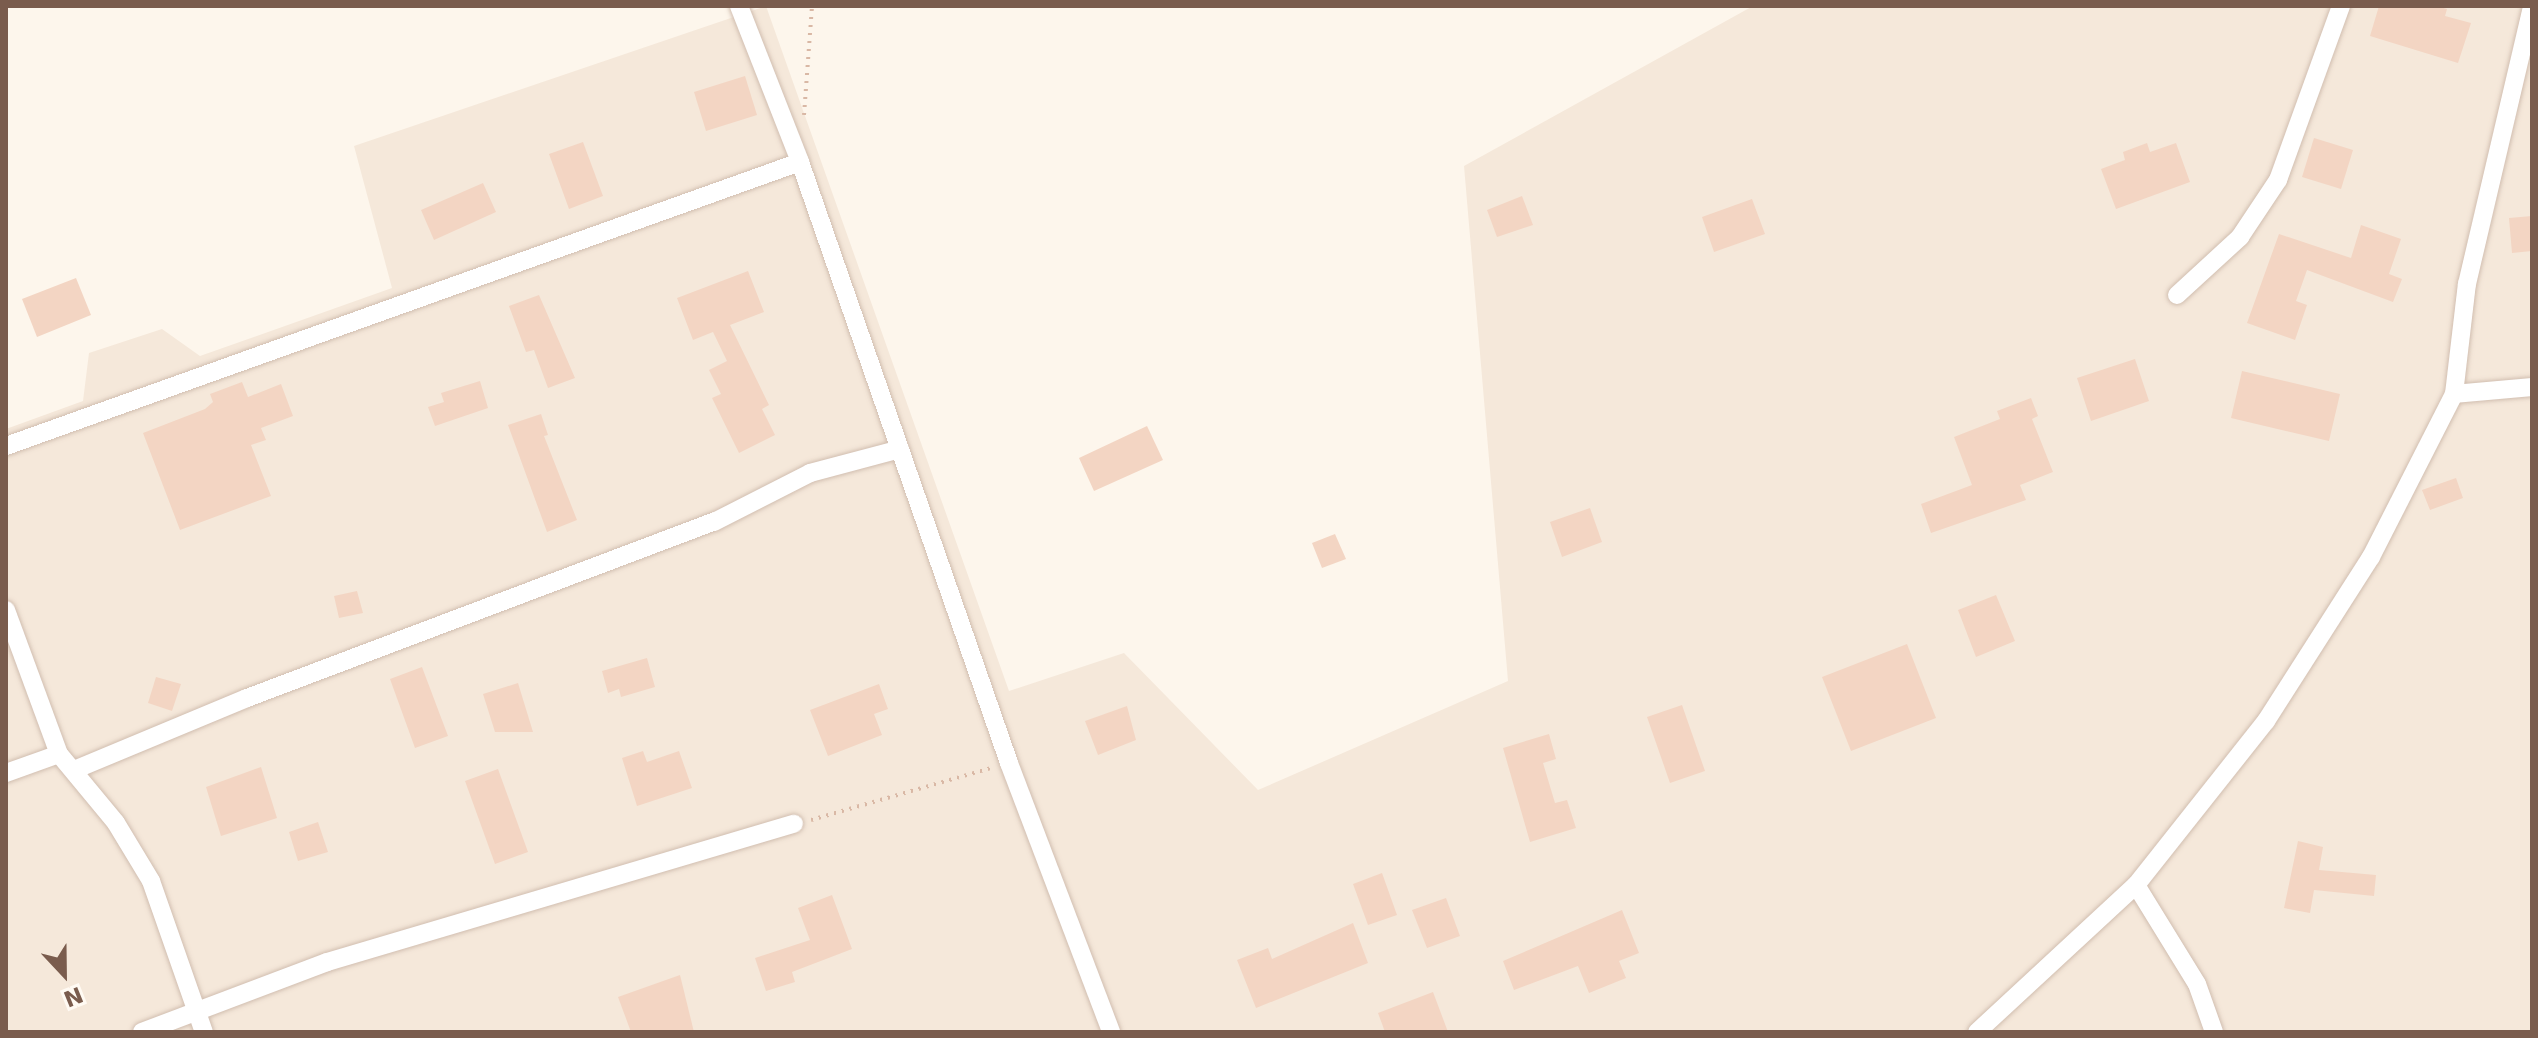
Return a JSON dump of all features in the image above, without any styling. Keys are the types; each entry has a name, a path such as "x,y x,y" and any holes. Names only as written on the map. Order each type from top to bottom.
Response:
{"street":[{"path":"739,6 800,162 1009,763 1111,1032"},
{"path":"2177,295 2240,237 2278,180 2341,6"},
{"path":"1977,1032 2136,885 2266,721 2371,557 2454,394 2467,284 2531,15"},
{"path":"6,446 800,162"},
{"path":"2454,394 2532,387"},
{"path":"74,770 220,708 714,522 810,473 900,449"},
{"path":"6,610 59,754 116,823 151,881 204,1032"},
{"path":"6,773 59,754"},
{"path":"142,1032 327,962 794,824"},
{"path":"2136,885 2197,984 2214,1032"}],"path":[{"path":"800,162 812,6"},
{"path":"794,824 1009,763"}],"shaded area":[{"path":"766,6 1009,691 1124,653 1258,790 1508,681 1464,166 1753,6 2532,6 2532,1032 6,1032 6,429 83,401 89,353 162,329 200,356 392,288 354,146"}],"building":[{"path":"2379,6 2437,6 2447,9 2445,16 2471,23 2458,63 2370,36"},
{"path":"745,76 757,115 706,131 694,92"},
{"path":"2314,138 2353,150 2341,189 2302,177"},
{"path":"583,142 603,196 569,209 549,154"},
{"path":"2147,143 2150,152 2176,143 2190,182 2116,209 2101,169 2125,160 2123,152"},
{"path":"483,183 496,212 434,240 421,210"},
{"path":"1522,196 1533,225 1497,237 1487,210"},
{"path":"1752,199 1765,234 1714,252 1702,217"},
{"path":"2532,216 2532,251 2512,253 2509,218"},
{"path":"2361,225 2401,239 2389,274 2402,279 2393,302 2307,270 2296,301 2307,305 2295,340 2247,323 2279,234 2351,258"},
{"path":"748,271 764,312 730,325 769,405 762,409 775,435 739,453 712,398 721,394 709,370 727,361 713,332 693,340 677,298"},
{"path":"76,278 91,315 37,337 22,299"},
{"path":"539,295 575,378 548,388 534,350 526,352 509,306"},
{"path":"2135,359 2149,401 2091,421 2077,378"},
{"path":"2242,371 2340,394 2329,441 2231,418"},
{"path":"480,381 488,408 435,426 428,407 444,402 441,393"},
{"path":"242,382 248,397 281,384 293,416 261,428 266,440 251,445 271,496 180,530 143,433 205,409 213,402 210,394"},
{"path":"2031,398 2038,416 2032,419 2053,472 2020,485 2026,500 1931,533 1921,504 1972,485 1954,437 2000,419 1997,411"},
{"path":"541,414 548,435 544,436 577,520 547,532 508,425"},
{"path":"1147,426 1163,460 1094,491 1079,458"},
{"path":"2456,478 2463,498 2430,510 2422,490"},
{"path":"1590,508 1602,542 1562,557 1550,522"},
{"path":"1335,534 1346,559 1322,568 1312,543"},
{"path":"357,591 363,613 339,618 334,596"},
{"path":"1996,595 2015,641 1976,657 1958,610"},
{"path":"1907,644 1936,718 1851,751 1822,677"},
{"path":"647,658 655,687 621,697 619,689 608,693 602,671"},
{"path":"422,667 448,736 415,748 390,679"},
{"path":"156,677 181,684 172,711 148,703"},
{"path":"518,683 533,732 495,732 483,694"},
{"path":"879,684 888,709 874,714 882,735 828,756 810,710"},
{"path":"1682,705 1705,771 1670,783 1647,717"},
{"path":"1127,706 1136,740 1098,755 1085,721"},
{"path":"1549,734 1556,759 1543,763 1555,803 1567,800 1576,828 1530,842 1503,748"},
{"path":"643,751 647,762 679,751 692,788 637,806 622,758"},
{"path":"261,767 277,818 221,836 206,787"},
{"path":"498,769 528,852 495,864 465,781"},
{"path":"318,822 328,852 298,861 289,832"},
{"path":"2298,841 2323,847 2319,870 2376,875 2374,896 2314,890 2310,913 2284,908"},
{"path":"1382,873 1397,915 1368,925 1353,884"},
{"path":"832,895 852,949 792,972 795,982 766,991 755,958 810,940 798,908"},
{"path":"1446,898 1460,936 1427,948 1412,910"},
{"path":"1622,910 1639,953 1619,961 1626,978 1589,993 1578,966 1514,990 1503,961"},
{"path":"1353,923 1368,963 1256,1008 1237,960 1268,948 1272,959"},
{"path":"680,975 694,1032 631,1032 618,997"},
{"path":"1433,992 1448,1032 1385,1032 1378,1013"}]}
